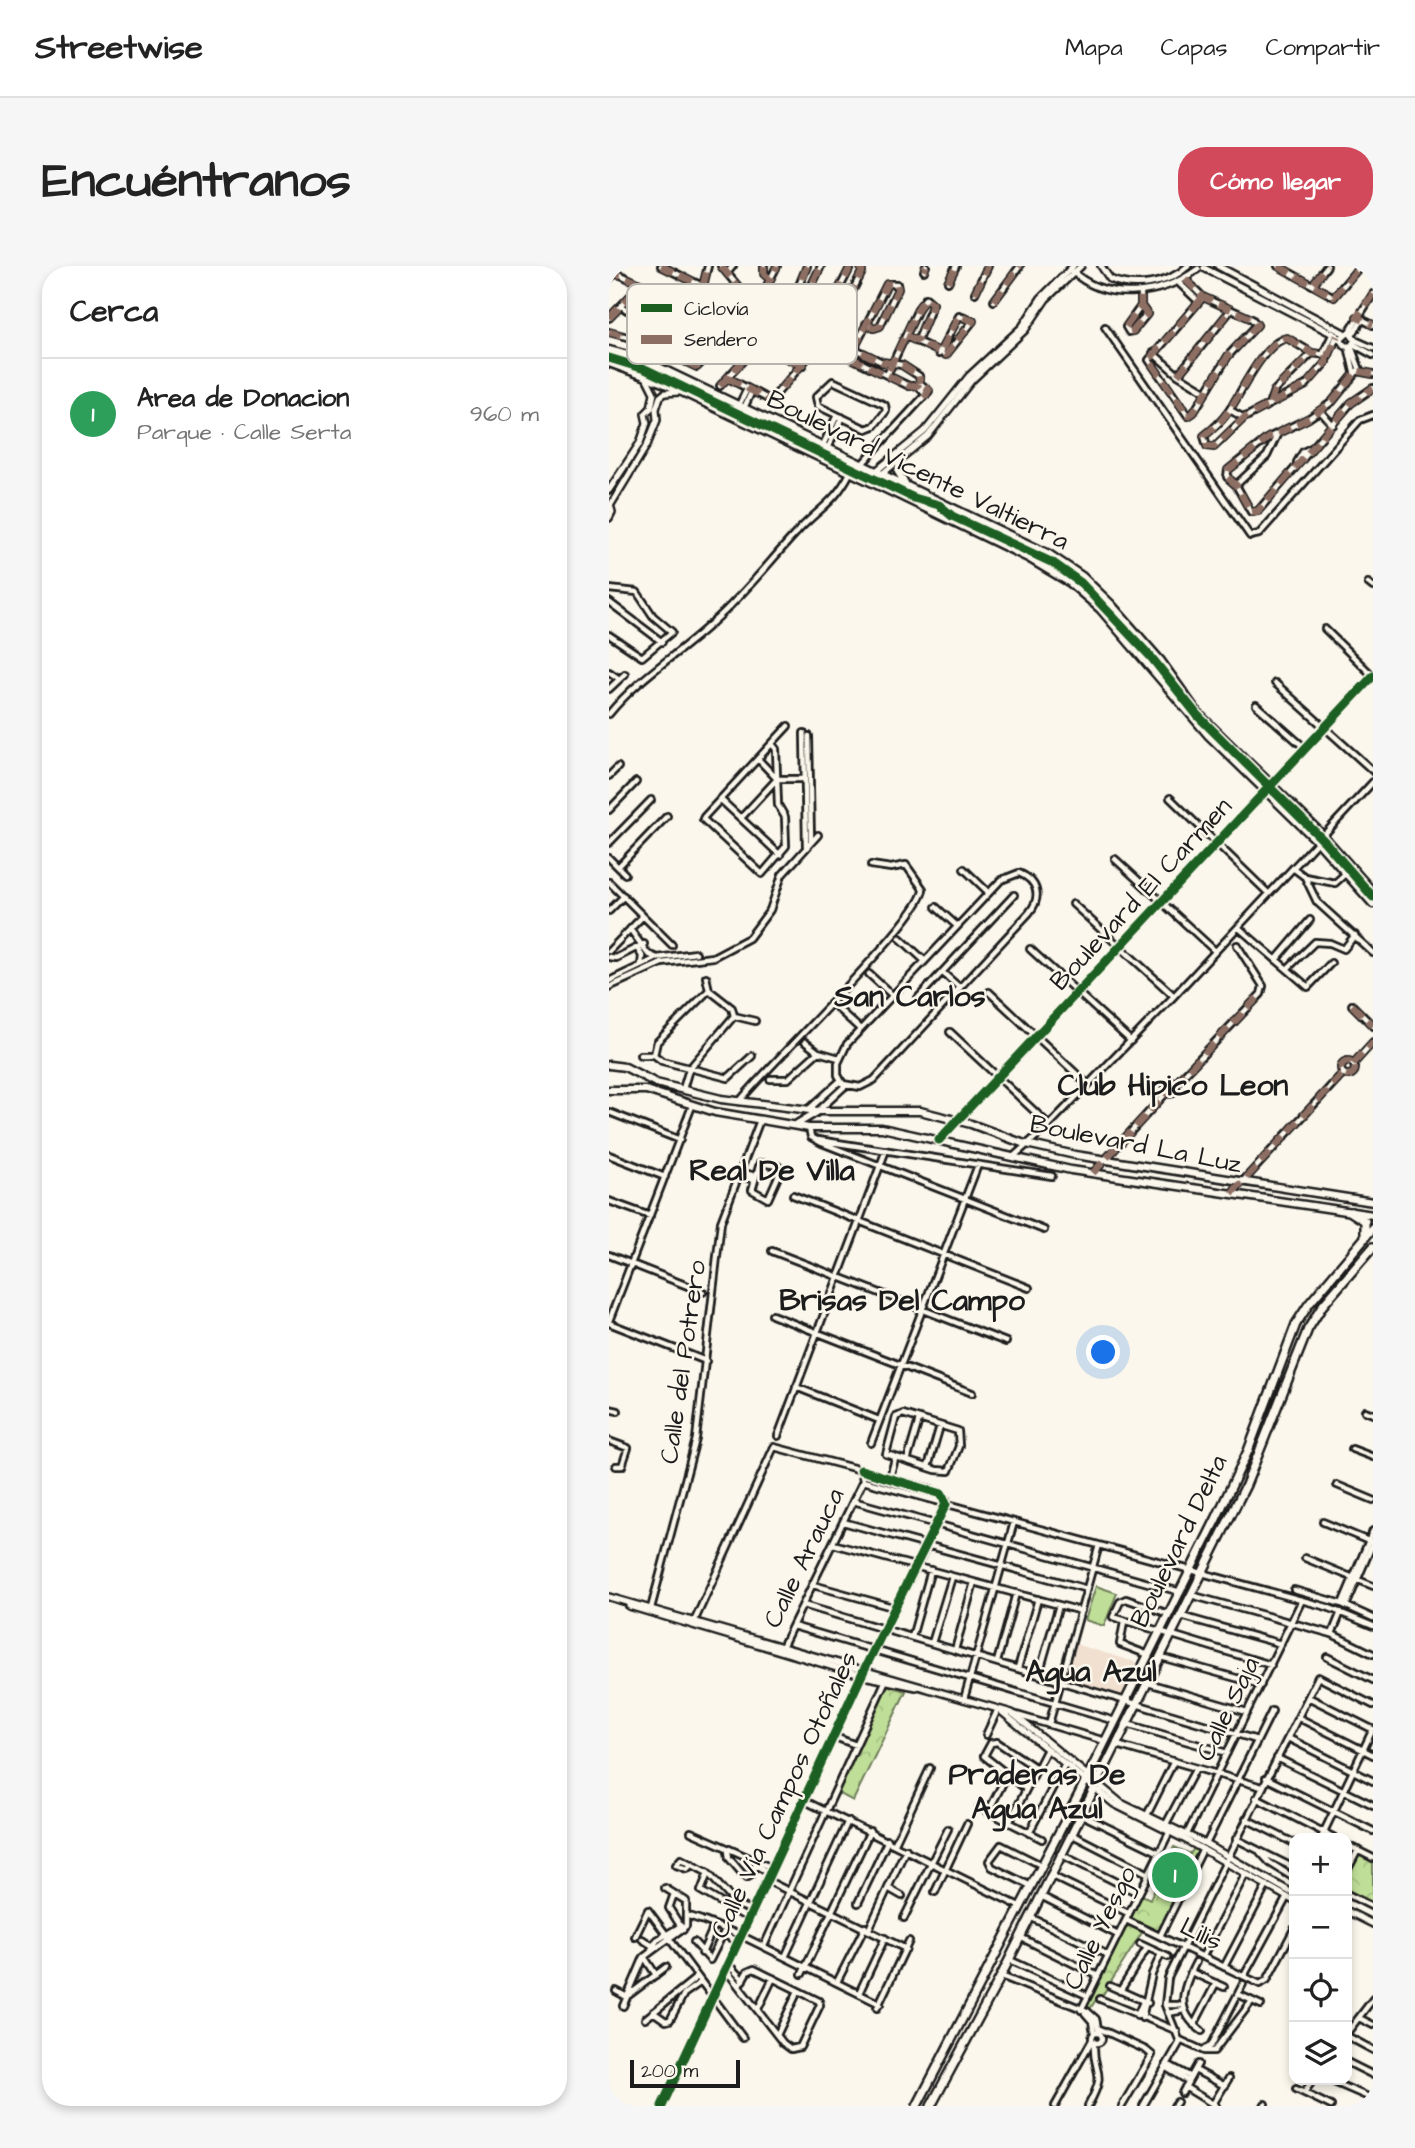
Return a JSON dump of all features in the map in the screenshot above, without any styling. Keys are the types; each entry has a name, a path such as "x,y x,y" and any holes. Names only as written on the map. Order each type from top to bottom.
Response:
{"main road":[{"name":"Boulevard Vicente Valtierra","path":"609,350 627,355"},
{"name":"Boulevard Vicente Valtierra","path":"609,363 644,374 851,473 875,476 906,485 1049,554 1094,586 1161,662 1198,713 1322,834 1373,892"},
{"name":"Boulevard Vicente Valtierra","path":"651,364 862,464 875,476 958,524 1036,562 1088,598 1191,716 1316,840 1373,904"},
{"path":"900,461 898,471 906,485"},
{"path":"958,524 963,513"},
{"path":"609,1065 625,1067 656,1083 809,1114"},
{"path":"653,1092 656,1083"},
{"name":"Boulevard La Luz","path":"609,1090 641,1089 692,1106 809,1128 882,1128 1093,1173 1373,1215"},
{"name":"Boulevard La Luz","path":"818,1111 906,1109 959,1121 1027,1144 1103,1161 1218,1175 1241,1182 1373,1202"},
{"path":"788,1125 818,1111"},
{"path":"809,1114 809,1128"},
{"path":"1350,1212 1364,1221 1365,1238"},
{"name":"Boulevard Delta","path":"917,2106 1105,1741 1248,1451 1291,1335 1304,1311 1373,1228"},
{"name":"Boulevard Delta","path":"931,2106 1001,1976 1245,1485 1317,1313 1373,1247"},
{"path":"1272,1389 1274,1399 1282,1394"},
{"path":"1264,1409 1273,1408 1275,1415"},
{"path":"1048,1851 1055,1853 1056,1862"},
{"path":"949,2044 959,2051"},
{"path":"940,2061 951,2067"}],"street":[{"path":"661,266 698,284"},
{"path":"676,273 679,266"},
{"path":"703,284 708,266"},
{"path":"722,266 735,284"},
{"path":"727,273 733,266"},
{"path":"764,266 764,274 770,279"},
{"path":"767,284 777,266"},
{"path":"800,284 807,266"},
{"path":"812,284 821,266"},
{"path":"842,284 852,266"},
{"path":"856,284 862,272 861,266"},
{"path":"948,282 956,266"},
{"path":"975,293 988,266"},
{"path":"994,302 1020,266"},
{"path":"875,476 918,438 1021,327 1041,298 1072,269 1081,266"},
{"path":"1101,266 1110,279 1133,284 1156,282 1176,275 1188,266"},
{"path":"1218,266 1373,355"},
{"path":"1277,266 1290,268 1336,297 1360,266"},
{"path":"1314,283 1327,266"},
{"path":"1072,269 1086,283 1105,289 1141,292 1182,281 1200,267 1373,348"},
{"path":"609,279 619,274 634,284"},
{"path":"1105,289 1110,279"},
{"path":"1182,281 1200,299 1254,321 1257,328 1234,348 1194,412 1186,415 1150,364 1153,353 1200,299"},
{"path":"857,343 866,324 887,284 897,284 898,289 880,326 874,328 866,324"},
{"path":"1141,292 1141,306 1127,325 1129,332 1132,332 1147,314 1141,306"},
{"path":"1326,355 1311,353 1287,338 1282,339 1254,369 1230,410 1204,436 1207,446 1218,445 1244,418 1306,385 1326,355 1347,338 1373,294"},
{"path":"887,375 923,299 932,300 933,306 917,342"},
{"path":"609,318 627,300"},
{"path":"621,306 627,310"},
{"path":"1178,375 1230,310"},
{"path":"906,336 939,354 946,355 972,326 972,319 958,317 939,354"},
{"path":"1360,318 1373,325"},
{"path":"1105,327 1250,536 1259,534 1362,419 1373,415"},
{"path":"609,332 627,337"},
{"path":"1347,338 1357,371"},
{"path":"857,350 892,365 902,365 914,372 919,385"},
{"path":"1153,353 1178,375 1206,392"},
{"path":"1270,403 1273,391 1311,353"},
{"path":"857,361 909,386 919,385 929,389 862,464"},
{"path":"720,386 740,364"},
{"path":"728,378 773,398 803,366 799,364"},
{"path":"1357,371 1373,374"},
{"path":"1357,371 1340,394 1320,411 1279,433 1228,470 1227,477 1236,485 1254,512 1297,463 1305,458 1351,403 1373,388"},
{"path":"609,490 650,424 658,417 653,409 654,388 644,374"},
{"path":"875,476 900,461 928,436 971,378"},
{"path":"833,381 887,407 869,429 840,416 815,403 816,397 833,381"},
{"path":"741,407 750,390"},
{"path":"609,519 610,505 647,445 650,424 645,414 653,409 663,394 682,392"},
{"path":"1230,410 1244,418"},
{"path":"1320,411 1333,425"},
{"path":"826,446 840,416"},
{"path":"1236,485 1267,456 1279,433"},
{"path":"609,714 638,682 696,638 733,604 797,532 836,498 851,473"},
{"path":"1368,583 1373,587"},
{"path":"609,589 628,589 641,595 653,616 672,631 663,642 639,657 609,635"},
{"path":"609,601 663,642"},
{"path":"1325,629 1373,676"},
{"path":"609,672 618,678"},
{"path":"609,689 625,674"},
{"name":"Boulevard El Carmen","path":"939,1140 1000,1079 1373,676"},
{"path":"1275,683 1373,771"},
{"path":"1256,705 1306,749"},
{"path":"772,744 776,749 778,807 785,817 786,846 764,873 759,873 703,819 788,726"},
{"path":"806,735 811,842"},
{"path":"758,759 777,779 807,779"},
{"path":"609,776 618,767"},
{"path":"741,818 777,779"},
{"path":"609,810 636,782"},
{"path":"1013,1158 1131,1041 1373,782"},
{"path":"1170,798 1268,892"},
{"path":"720,799 781,855"},
{"path":"609,843 650,800"},
{"path":"806,847 808,815"},
{"path":"618,867 667,816"},
{"path":"609,987 662,963 713,957 749,938 770,910 778,880 818,835"},
{"path":"609,858 625,874"},
{"path":"1115,859 1214,950"},
{"path":"740,1101 896,933 922,898 923,889 906,865 891,868 871,865"},
{"path":"1293,868 1305,877 1335,883 1345,874"},
{"path":"964,869 988,892"},
{"path":"818,1111 840,1080 839,1058 859,1028 988,892 1007,876 1019,873 1031,881 1038,897 1029,913 874,1080 864,1087 846,1085 840,1080"},
{"path":"1305,877 1317,901 1373,953"},
{"path":"609,882 672,945"},
{"path":"918,998 1014,895"},
{"path":"609,911 624,896"},
{"path":"1073,904 1174,996"},
{"path":"936,908 957,926"},
{"path":"609,951 643,916"},
{"path":"1276,960 1310,920"},
{"path":"1239,928 1309,987 1331,963"},
{"path":"630,929 644,944 648,954"},
{"path":"1287,969 1315,942 1330,943 1344,949 1355,935"},
{"path":"900,938 925,961"},
{"path":"609,957 616,958 644,944"},
{"path":"1093,1173 1167,1092 1174,1093 1174,1084 1261,995 1263,986 1237,945"},
{"path":"637,948 642,956 641,965"},
{"path":"1030,949 1131,1041"},
{"path":"609,981 657,958 696,953"},
{"path":"642,956 648,954 662,963"},
{"path":"943,972 961,988"},
{"path":"869,974 892,995"},
{"path":"706,977 709,990 731,1008 734,1016"},
{"path":"654,1055 657,1042 709,990"},
{"path":"989,992 1084,1082"},
{"path":"1352,1005 1373,1026"},
{"path":"837,1008 859,1028"},
{"path":"734,1016 755,1021"},
{"path":"683,1089 689,1069 734,1016"},
{"path":"950,1032 1046,1122"},
{"path":"805,1042 818,1052 839,1058"},
{"path":"1343,1073 1349,1075 1354,1072 1353,1064 1373,1042"},
{"path":"770,1079 790,1078 818,1052"},
{"path":"640,1055 654,1055 662,1061 727,1078 752,1056"},
{"path":"1343,1073 1341,1068 1344,1062 1353,1064"},
{"path":"1232,1194 1343,1073"},
{"path":"809,1114 846,1085"},
{"path":"692,1106 609,1322 706,1361"},
{"path":"609,1112 680,1140"},
{"name":"Calle del Potrero","path":"650,1610 694,1448 722,1222 760,1120"},
{"path":"809,1128 814,1139 1044,1230"},
{"path":"814,1139 1052,1176"},
{"path":"778,1436 886,1150"},
{"path":"609,1155 665,1177"},
{"path":"761,1163 778,1166 781,1170 770,1199 753,1192 754,1178 761,1163"},
{"path":"871,1443 978,1165"},
{"path":"741,1174 754,1178"},
{"path":"793,1195 1029,1288"},
{"path":"609,1200 650,1216"},
{"path":"772,1251 1006,1342"},
{"path":"609,1255 703,1292"},
{"path":"772,1315 972,1393"},
{"path":"796,1387 879,1420"},
{"path":"609,1409 618,1411"},
{"path":"1365,1411 1373,1415"},
{"path":"903,1414 919,1420 960,1433 956,1458 947,1471 895,1459 885,1453 896,1417 903,1414"},
{"path":"907,1461 919,1420"},
{"path":"928,1467 940,1426"},
{"path":"609,1441 628,1450 622,1466 616,1466"},
{"path":"694,1622 774,1447 890,1477 942,1494 946,1504"},
{"path":"1352,1448 1373,1458"},
{"path":"890,1477 895,1459"},
{"path":"861,1470 863,1481 1302,1600 1341,1612 1373,1626"},
{"name":"Calle Arauca","path":"781,1649 863,1481"},
{"path":"1337,1485 1373,1500"},
{"path":"853,1501 1177,1591"},
{"name":"Calle Vía Campos Otoñales","path":"662,2106 863,1672 946,1504"},
{"path":"843,1522 1087,1589"},
{"path":"964,1699 1014,1522"},
{"path":"1323,1522 1372,1542"},
{"path":"1344,1605 1372,1542 1373,1531"},
{"path":"833,1544 1081,1611"},
{"path":"1049,1724 1100,1545"},
{"path":"1305,1558 1373,1586"},
{"path":"912,1637 931,1570"},
{"path":"932,1643 953,1577"},
{"path":"955,1650 974,1582"},
{"path":"813,1585 896,1608"},
{"path":"1294,1591 1344,1605 1373,1618"},
{"path":"997,1662 1016,1593"},
{"path":"1190,1595 1332,1634 1373,1654"},
{"path":"609,1599 1105,1741"},
{"path":"1018,1668 1038,1599"},
{"path":"1167,1613 1122,1600 1113,1617 1271,1665"},
{"name":"Calle Saja","path":"1187,1834 1302,1600"},
{"path":"803,1605 1257,1740"},
{"path":"1039,1674 1059,1605"},
{"path":"1332,1634 1341,1612"},
{"path":"1180,1615 1281,1644"},
{"path":"1123,1622 1119,1641 1146,1654"},
{"path":"793,1626 1115,1721"},
{"path":"1160,1657 1261,1685"},
{"path":"1327,1657 1373,1679"},
{"path":"863,1672 885,1682 925,1688"},
{"path":"1179,2036 1165,2005 1165,1987 1182,1947 1318,1677 1373,1704"},
{"path":"764,1946 885,1682"},
{"path":"1148,1683 1247,1712"},
{"path":"1308,1698 1373,1729 1324,1833"},
{"path":"986,1735 999,1709"},
{"path":"999,1709 1048,1746 1121,1809 1187,1834 1205,1847"},
{"path":"1160,1936 1272,1712"},
{"path":"1012,1713 1065,1764 1086,1778"},
{"path":"1299,1718 1373,1755"},
{"path":"1029,1727 1033,1719"},
{"path":"1127,1724 1227,1754"},
{"path":"835,1737 856,1745"},
{"path":"1288,1738 1373,1781"},
{"path":"1026,1789 984,1758 992,1742 1008,1748 1036,1768"},
{"path":"1116,1745 1262,1787"},
{"path":"1009,1823 1048,1746"},
{"path":"1277,1758 1373,1805"},
{"path":"1147,1815 1174,1761"},
{"path":"1029,1833 1065,1764"},
{"path":"895,1843 930,1768"},
{"name":"Calle Yesgo","path":"1079,2009 1126,1920 1196,1768"},
{"path":"988,1812 1007,1775"},
{"path":"1266,1778 1373,1831"},
{"path":"1095,1789 1289,1890"},
{"path":"1256,1798 1319,1833"},
{"path":"805,1801 1021,1907"},
{"path":"979,1807 1042,1839"},
{"path":"1080,1814 1158,1853"},
{"path":"1246,1819 1289,1840"},
{"path":"785,1957 848,1821"},
{"path":"935,1892 967,1824"},
{"path":"904,1918 948,1829"},
{"path":"801,1974 870,1831"},
{"path":"691,1832 772,1871"},
{"path":"1070,1834 1148,1873"},
{"path":"1237,1839 1289,1866"},
{"path":"858,1903 888,1840"},
{"path":"1031,1886 990,1866 994,1851 998,1845 1003,1846 1041,1865"},
{"path":"1352,1847 1373,1858"},
{"path":"837,1982 906,1849"},
{"path":"1352,1861 1358,1850"},
{"path":"728,1851 729,1858 746,1878 756,1864"},
{"path":"1260,1851 1270,1863 1289,1875"},
{"path":"1060,1854 1138,1893"},
{"path":"1226,1858 1287,1897 1244,1976"},
{"path":"692,1864 708,1873 750,1920"},
{"path":"708,1873 701,1891 722,1902 754,1910"},
{"path":"1203,1957 1246,1873"},
{"path":"1050,1875 1128,1913"},
{"path":"768,1881 906,1948"},
{"path":"1224,1967 1267,1885"},
{"path":"623,2006 644,1958 652,1947 687,1922 686,1901 665,1888"},
{"path":"888,1888 902,1896"},
{"path":"674,1894 669,1908 682,1928"},
{"path":"722,1902 726,1895"},
{"path":"1040,1895 1118,1935"},
{"path":"1351,1896 1373,1906"},
{"path":"635,1937 648,1910 743,2038"},
{"path":"686,1914 714,1926 739,1942"},
{"path":"1352,1914 1373,1924"},
{"path":"1030,1917 1108,1955"},
{"name":"Lilis","path":"1126,1920 1260,1984 1267,1980 1289,1938"},
{"path":"702,1953 714,1926"},
{"path":"724,1932 742,1936 764,1946 859,1993 878,2006 909,1941"},
{"path":"694,1942 710,1960 724,1932"},
{"path":"1020,1937 1098,1976"},
{"path":"859,1993 885,1938"},
{"path":"642,1939 652,1947"},
{"path":"1140,1944 1168,1958"},
{"path":"1120,1991 1147,1948"},
{"path":"1140,2017 1161,1954"},
{"path":"644,1958 656,1975"},
{"path":"1009,1960 1088,1996"},
{"path":"1196,1962 1183,1988 1183,2007 1194,2025 1202,2031"},
{"path":"627,1996 666,1967"},
{"path":"728,1967 743,1980"},
{"path":"728,1967 739,1986 788,2048 798,2048 819,2007 819,2001 752,1969 739,1986"},
{"path":"1191,1972 1224,1987"},
{"path":"1001,1976 1095,2017 1094,2053 1101,2078 1088,2106"},
{"path":"757,2010 773,1978"},
{"path":"645,2019 676,1993 699,1979"},
{"path":"653,2012 666,2021 670,2020 680,1999 699,1979"},
{"path":"633,1983 638,1988"},
{"path":"1194,2025 1216,1983"},
{"path":"1204,2050 1209,2048 1216,2038 1243,1984"},
{"path":"1110,1986 1145,2003"},
{"path":"616,1991 627,1996"},
{"path":"777,2035 798,1991"},
{"path":"676,1993 680,1999"},
{"path":"1238,1994 1261,2005"},
{"path":"1100,1999 1164,2028 1204,2050 1214,2051 1252,2001"},
{"path":"1352,2028 1373,1999"},
{"path":"1165,2005 1183,2007"},
{"path":"1168,2013 1183,2007"},
{"path":"1359,2018 1373,2025"},
{"path":"1164,2028 1173,2024"},
{"path":"1055,2106 1096,2035"},
{"path":"1096,2035 1152,2056 1122,2106"},
{"path":"1145,2105 1179,2036"},
{"path":"1216,2038 1221,2042"},
{"path":"1352,2038 1373,2050"},
{"path":"1182,2093 1198,2064"},
{"path":"1352,2064 1373,2075"},
{"path":"1166,2065 1190,2079"},
{"path":"1195,2070 1225,2086"},
{"path":"1185,2087 1215,2105 1229,2078"},
{"path":"1304,2093 1310,2085"},
{"path":"1341,2085 1373,2099"},
{"path":"1296,2089 1331,2106"}],"shaded area":[{"path":"1075,1644 1138,1663 1123,1695 1065,1678"}],"green space":[{"path":"1096,1586 1117,1593 1104,1626 1085,1620"},
{"path":"886,1685 906,1691 853,1801 836,1792"},
{"path":"1174,1847 1190,1854 1195,1847 1200,1851 1158,1932 1130,1918 1142,1895 1150,1899"},
{"path":"1360,1853 1373,1860 1373,1904 1352,1894 1352,1868"},
{"path":"1127,1925 1143,1931 1102,1996 1099,1995 1090,2009 1087,2008"}],"marked path":[{"path":"661,266 698,284"},
{"path":"704,284 708,266"},
{"path":"721,266 736,284"},
{"path":"764,266 764,274 770,279"},
{"path":"768,284 777,266"},
{"path":"800,284 807,266"},
{"path":"812,284 821,266"},
{"path":"842,284 851,266"},
{"path":"856,284 862,272 861,266"},
{"path":"924,271 926,266"},
{"path":"948,282 956,266"},
{"path":"975,293 988,266"},
{"path":"994,301 1020,266"},
{"path":"1278,266 1334,297 1360,266"},
{"path":"1314,283 1327,266"},
{"path":"609,279 614,274 621,275 640,284"},
{"path":"1185,279 1203,297 1252,319 1257,325 1228,356 1194,412 1188,416 1149,360 1203,297"},
{"path":"887,284 897,284 898,289 880,326 874,328 867,324 887,284"},
{"path":"1141,292 1141,306 1126,327 1129,332 1133,331 1147,314 1141,306"},
{"path":"1373,294 1357,317 1373,325"},
{"path":"889,370 919,307 926,298 933,304 917,342"},
{"path":"609,318 627,299"},
{"path":"1178,375 1230,311"},
{"path":"906,336 946,355 973,321 959,316 939,354"},
{"path":"857,343 867,324"},
{"path":"609,332 627,337"},
{"path":"1328,357 1337,336"},
{"path":"1287,338 1312,353 1326,355 1326,362 1306,385 1244,418 1214,447 1207,446 1204,436 1228,412 1261,358 1278,342 1287,338"},
{"path":"857,350 882,362 902,365 919,376 920,383"},
{"path":"1270,403 1274,391 1312,353"},
{"path":"857,361 909,386 918,386 926,395 929,390 920,383"},
{"path":"691,364 697,367 700,364"},
{"path":"720,386 740,364"},
{"path":"799,364 803,366"},
{"path":"728,378 766,398 773,398 802,364"},
{"path":"1373,374 1357,371 1332,402 1309,418 1268,438 1228,470 1227,477 1236,485 1251,512 1258,511 1351,403 1373,388"},
{"path":"1175,1084 1261,994"},
{"path":"1352,1005 1373,1026"},
{"path":"1353,1064 1373,1042"},
{"path":"1348,1061 1353,1063 1355,1068 1353,1073 1348,1075 1343,1073 1341,1068 1343,1063 1348,1061"},
{"path":"1232,1193 1343,1073"},
{"path":"1093,1173 1167,1092"}],"cycle path":[{"path":"609,358 627,364"},
{"path":"629,364 645,369 914,498 939,505 952,516 1053,563 1081,583 1151,657 1198,716 1324,841 1373,897"},
{"path":"939,1140 1373,676"},
{"path":"662,2106 864,1670 946,1504 942,1494 861,1470"}],"place":[{"name":"Area de Donacion","path":"1175,1875"}],"district":[{"name":"San Carlos","path":"910,997"},
{"name":"Club Hipico Leon","path":"1173,1086"},
{"name":"Real De Villa","path":"772,1171"},
{"name":"Brisas Del Campo","path":"902,1301"},
{"name":"Agua Azul","path":"1091,1672"},
{"name":"Praderas De Agua Azul","path":"1037,1792"}]}
